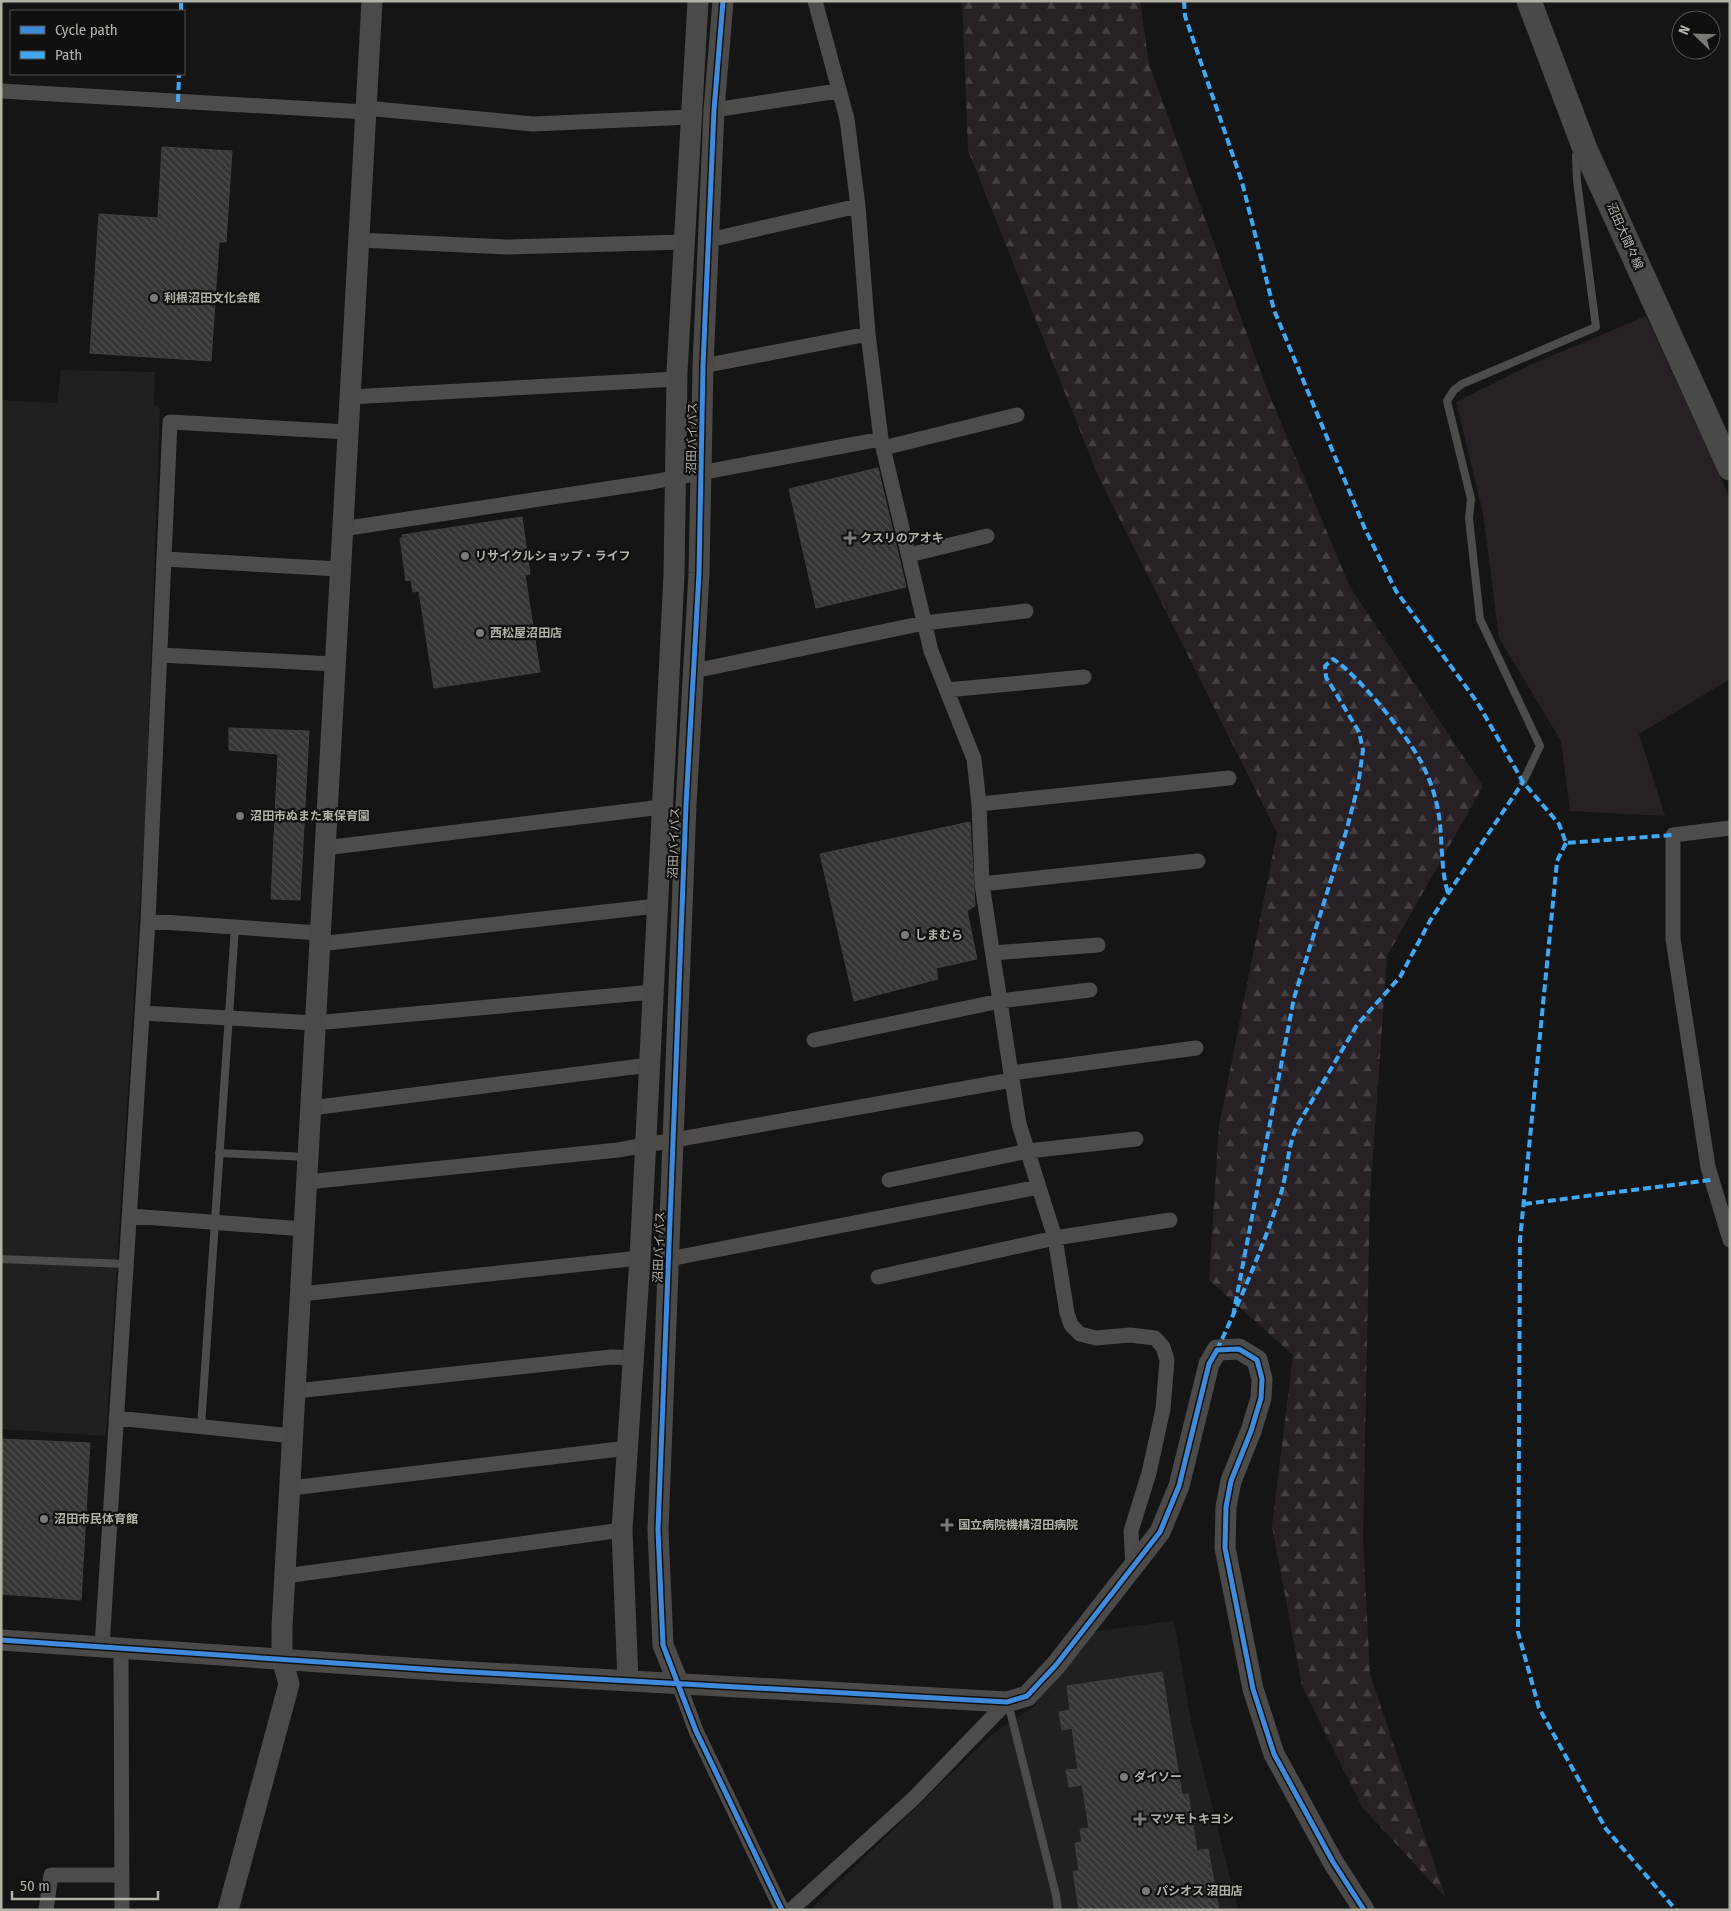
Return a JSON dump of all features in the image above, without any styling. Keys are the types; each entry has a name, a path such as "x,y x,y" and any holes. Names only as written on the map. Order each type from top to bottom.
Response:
{"main road":[{"name":"沼田大間々線","path":"1529,1 1585,149 1730,468"}],"street":[{"path":"228,1910 289,1684 282,1659 285,1576 339,569 372,1"},
{"name":"沼田バイパス","path":"628,1680 622,1530 646,1145 674,575 677,379 698,1"},
{"name":"沼田バイパス","path":"678,1682 663,1646 658,1530 686,805 700,573 703,366 714,110 723,1"},
{"path":"815,1 846,119 858,206 868,334 882,444 931,651 974,760 979,804 982,884 1011,1076 1020,1124 1055,1238 1071,1326 1080,1334 1096,1338 1130,1335 1155,1338 1163,1347 1166,1360 1164,1409 1150,1473 1130,1532 1133,1567"},
{"path":"1,91 366,110 533,124 691,117"},
{"path":"714,110 745,107 838,91"},
{"path":"709,240 858,206"},
{"path":"359,240 506,247 684,242"},
{"path":"703,366 868,334"},
{"path":"350,397 677,379"},
{"path":"342,529 882,444 1018,415"},
{"path":"122,1910 111,1647 116,1418 148,921 170,422 348,432"},
{"path":"909,555 987,536"},
{"path":"164,559 339,569"},
{"path":"694,671 924,622 1026,611"},
{"path":"160,655 334,664"},
{"path":"947,690 1084,677"},
{"path":"979,804 1229,778"},
{"path":"324,848 662,807"},
{"path":"1730,828 1674,835 1673,939 1708,1167 1730,1240"},
{"path":"982,884 1198,861"},
{"path":"148,921 235,927 319,939 657,906"},
{"path":"992,953 1098,945"},
{"path":"814,1040 1000,1001 1090,990"},
{"path":"142,1013 315,1022 653,992"},
{"path":"307,1182 618,1150 1011,1076 1196,1048"},
{"path":"311,1108 649,1065"},
{"path":"889,1180 1028,1151 1136,1139"},
{"path":"668,1259 1039,1187"},
{"path":"130,1216 304,1229"},
{"path":"878,1277 1055,1238 1170,1220"},
{"path":"301,1294 640,1258"},
{"path":"1,1640 282,1659 678,1682 715,1687 1007,1702 1028,1696 1160,1532 1179,1486 1209,1364 1217,1350 1239,1349 1257,1360 1262,1379 1261,1398 1251,1432 1232,1481 1226,1507 1225,1548 1253,1689 1274,1754 1333,1862 1364,1910"},
{"path":"296,1391 611,1357 634,1358"},
{"path":"116,1418 293,1436"},
{"path":"290,1488 628,1448"},
{"path":"285,1576 622,1530"},
{"path":"678,1682 696,1732 782,1910"},
{"path":"791,1910 914,1798 1007,1702"},
{"path":"46,1910 51,1875 122,1875"}],"lane":[{"path":"1523,782 1540,746 1480,619 1469,518 1470,500 1447,401 1462,384 1596,327 1577,181 1576,155 1585,149"},
{"path":"201,1427 227,1018 235,927"},
{"path":"219,1153 308,1157"},
{"path":"1,1259 126,1264"},
{"path":"1007,1702 1018,1737 1058,1910"}],"shaded area":[{"path":"61,370 155,372 154,404 160,408 145,824 106,1436 1,1429 1,400 57,403"},
{"path":"1174,1621 1190,1717 1238,1910 810,1910 991,1735 1033,1707 1096,1631"}],"green space":[{"path":"962,1 1140,1 1149,64 1265,384 1350,587 1483,786 1387,956 1370,1198 1363,1539 1370,1675 1446,1898 1362,1807 1302,1686 1272,1526 1293,1355 1209,1280 1219,1126 1277,833 1099,478 968,150"},
{"path":"1646,316 1730,498 1730,679 1639,734 1665,816 1570,811 1561,741 1499,638 1483,513 1456,402 1532,364"}],"building":[{"name":"利根沼田文化会館","path":"162,147 232,151 226,242 219,242 211,361 90,353 99,214 158,218"},
{"name":"クスリのアオキ","path":"878,468 906,587 816,608 789,489"},
{"path":"522,517 530,574 525,575 540,672 434,688 419,591 413,592 411,580 406,581 400,538 403,538 402,535"},
{"path":"229,728 309,731 300,900 271,899 278,754 229,750"},
{"name":"しまむら","path":"970,822 975,906 967,911 977,959 936,968 938,979 854,1001 820,854"},
{"name":"沼田市民体育館","path":"1,1439 90,1443 81,1600 1,1594"},
{"path":"1162,1672 1182,1795 1188,1794 1197,1851 1208,1849 1219,1910 1079,1910 1073,1871 1079,1871 1075,1843 1082,1842 1080,1829 1089,1828 1082,1785 1069,1787 1066,1770 1078,1769 1072,1728 1062,1730 1059,1712 1070,1710 1067,1686"}],"marked path":[{"path":"181,1 181,10"},
{"path":"1184,1 1185,16 1242,182 1274,310 1365,529 1396,591 1477,702 1523,782 1559,824 1566,843 1673,835"},
{"path":"178,102 179,75"},
{"path":"1233,1316 1294,998 1346,832 1358,786 1363,750 1359,732 1326,677 1325,666 1333,659 1355,677 1380,705 1404,735 1423,766 1431,784 1438,810 1445,883 1448,893"},
{"path":"1217,1350 1235,1312 1274,1213 1283,1185 1291,1142 1297,1126 1357,1025 1400,977 1431,919 1523,782"},
{"path":"1566,843 1557,861 1520,1240 1518,1632 1539,1708 1606,1829 1676,1910"},
{"path":"1524,1204 1711,1180"}],"cycle path":[{"path":"723,1 714,110 703,366 699,573 686,805 658,1530 663,1645 696,1731 782,1910"},
{"path":"1,1640 452,1671 1007,1702 1027,1696 1056,1665 1160,1532 1179,1486 1209,1364 1217,1350 1239,1349 1257,1360 1262,1379 1261,1398 1251,1431 1231,1481 1226,1507 1225,1548 1253,1689 1274,1754 1333,1862 1364,1910"}],"place":[{"name":"利根沼田文化会館","path":"154,298"},
{"name":"クスリのアオキ","path":"850,538"},
{"name":"リサイクルショップ・ライフ","path":"465,556"},
{"name":"西松屋沼田店","path":"480,633"},
{"name":"沼田市ぬまた東保育園","path":"240,816"},
{"name":"しまむら","path":"905,935"},
{"name":"沼田市民体育館","path":"44,1519"},
{"name":"国立病院機構沼田病院","path":"947,1525"},
{"name":"ダイソー","path":"1124,1777"},
{"name":"マツモトキヨシ","path":"1140,1819"},
{"name":"パシオス 沼田店","path":"1146,1891"}]}
